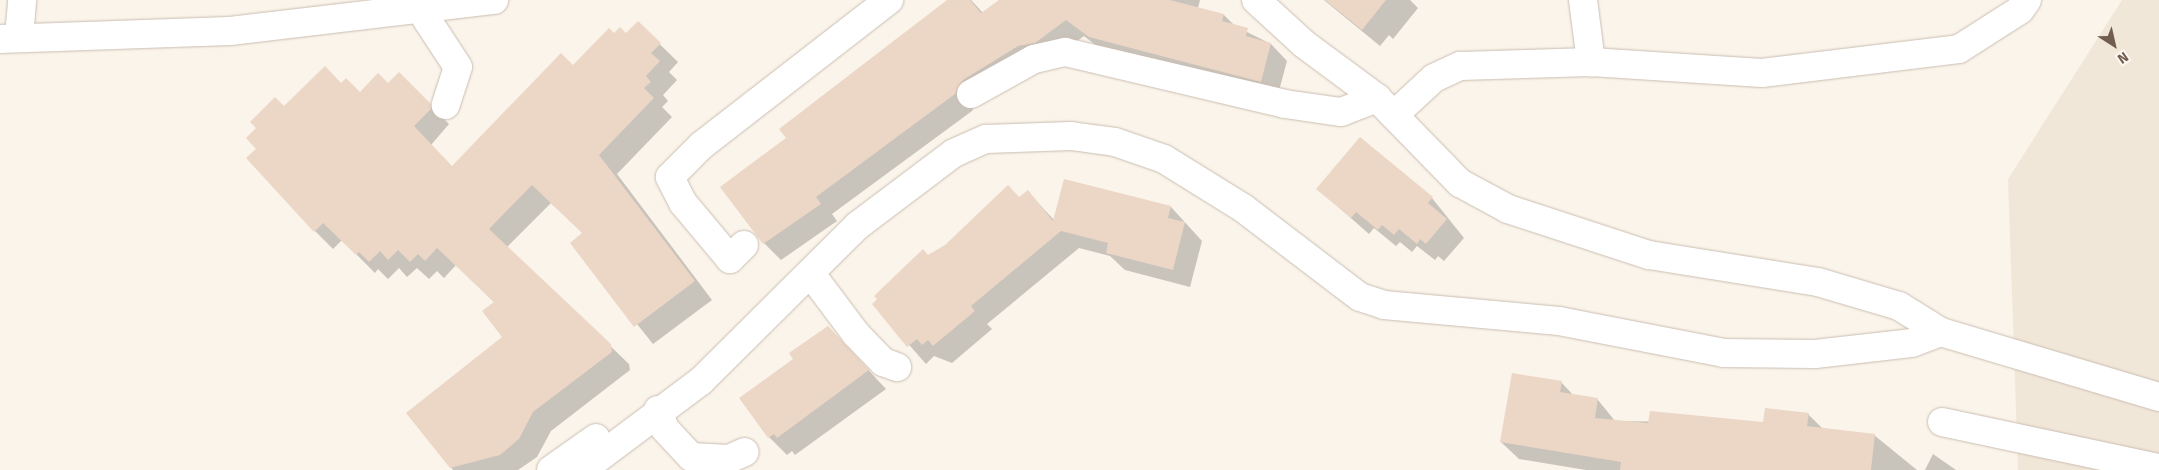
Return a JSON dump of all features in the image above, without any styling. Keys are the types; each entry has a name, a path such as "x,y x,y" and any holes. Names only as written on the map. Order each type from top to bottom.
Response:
{"street":[{"path":"22,0 10,38 230,30 494,0"},
{"path":"744,246 730,259 683,202 670,178 702,145 889,0"},
{"path":"1256,0 1304,44 1385,106 1460,182 1508,209 1649,255 1818,282 1899,306 1941,332 2159,397"},
{"path":"1583,0 1591,62"},
{"path":"970,94 1034,60 1065,52 1285,104 1341,112 1385,106 1434,78 1460,66 1591,62 1762,73 1959,49 2020,10 2027,0"},
{"path":"420,9 458,67 446,104"},
{"path":"582,470 658,410 701,380 811,274 857,226 954,153 986,139 1071,136 1115,142 1193,173 1344,287 1384,305 1559,321 1723,353 1815,354 1912,343 1941,332"},
{"path":"811,274 856,334 883,362 897,368"},
{"path":"551,470 677,373 701,380"},
{"path":"658,410 678,448 691,457 729,459 745,452"},
{"path":"1942,422 2159,468"}],"shaded area":[{"path":"2122,0 2159,0 2159,470 2018,470 2008,179"}],"building":[{"path":"947,0 970,0 981,13 999,0 1170,0 1224,14 1222,21 1248,28 1246,36 1271,43 1261,82 1089,37 1066,20 1035,43 1018,46 963,80 955,94 816,197 821,204 763,244 720,187 786,138 779,129"},
{"path":"1325,0 1386,0 1362,30"},
{"path":"638,21 661,43 651,53 660,61 646,76 651,82 644,88 654,98 599,155 695,281 634,327 570,243 582,233 532,185 489,229 611,344 612,352 533,412 519,439 500,455 450,468 406,413 502,337 482,311 494,302 437,248 425,261 418,254 410,262 398,250 388,260 380,251 369,262 359,252 356,255 323,223 314,232 246,158 256,149 246,138 256,128 250,122 275,97 284,106 325,66 341,83 346,78 360,92 378,73 388,83 399,72 431,104 431,109 414,126 452,166 561,53 573,65 609,28 614,33 620,27 626,33"},
{"path":"1360,137 1433,197 1428,203 1447,219 1426,244 1420,239 1417,244 1399,229 1394,235 1382,225 1378,230 1356,212 1351,218 1316,189"},
{"path":"1064,179 1171,206 1168,218 1185,222 1173,270 1106,253 1108,243 1061,231 971,306 975,311 933,346 928,340 922,345 917,339 907,347 872,304 877,299 874,296 923,249 928,255 945,245 1008,185 1019,197 1028,190 1053,221"},
{"path":"828,326 869,370 777,438 774,434 768,438 739,398 793,359 789,353"},
{"path":"1512,373 1562,381 1560,392 1598,398 1595,418 1648,423 1650,411 1763,422 1765,408 1809,413 1807,426 1875,434 1871,470 1620,470 1621,462 1500,442"}]}
